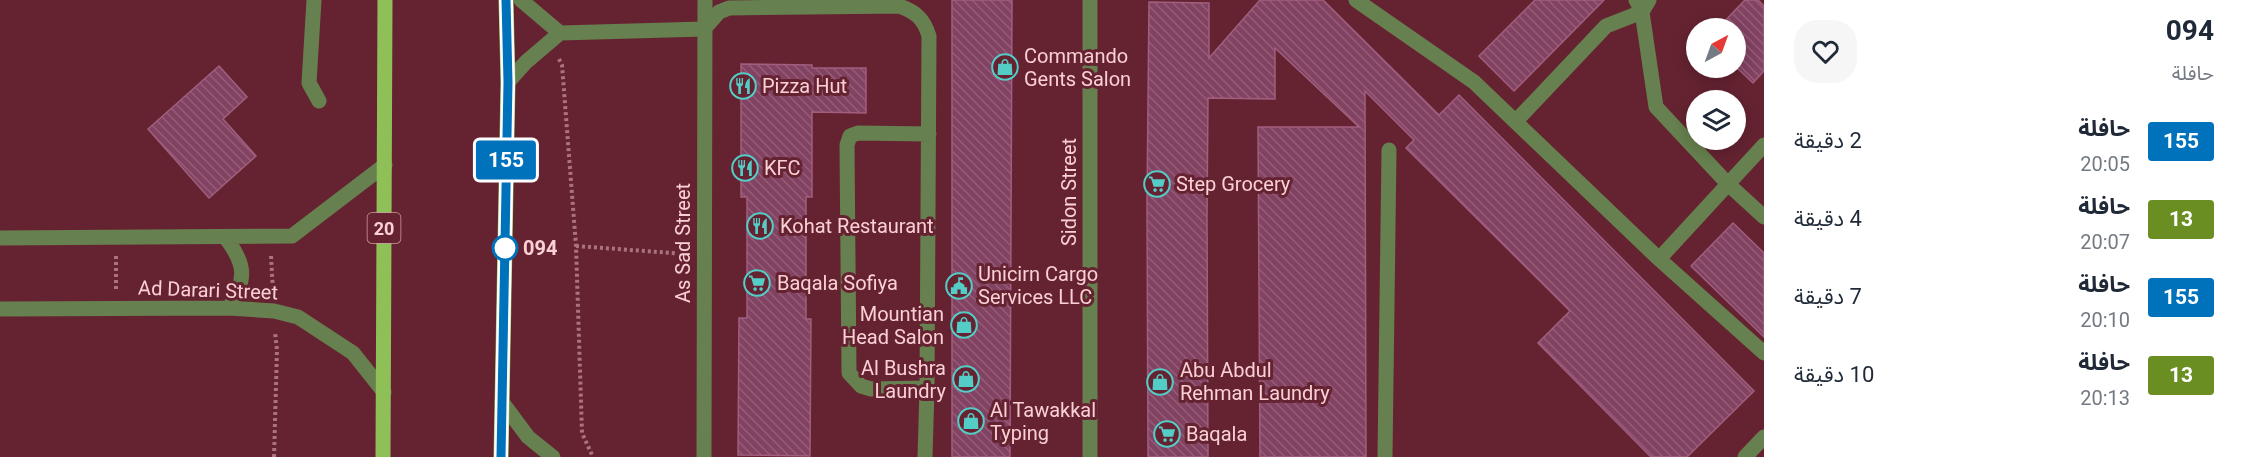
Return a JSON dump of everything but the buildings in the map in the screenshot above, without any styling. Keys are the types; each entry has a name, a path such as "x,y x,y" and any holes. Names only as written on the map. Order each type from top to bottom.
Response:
{"main road":[{"name":"20","path":"383,457 385,0"},
{"path":"501,457 508,82 506,0"}],"street":[{"path":"314,0 309,83 319,100"},
{"path":"521,0 560,33"},
{"name":"As Sad Street","path":"704,457 705,0"},
{"name":"Sidon Street","path":"1090,0 1090,457"},
{"path":"1356,0 1474,82 1659,258 1764,353"},
{"path":"1515,121 1606,26 1642,4 1656,107 1728,184 1764,217"},
{"path":"508,82 526,62 560,33 704,29 719,12 729,8 899,6 910,9 926,24 929,36 925,457"},
{"path":"927,388 871,389 861,386 849,372 847,145 850,136 858,133 929,134"},
{"path":"1659,258 1764,145"},
{"path":"1385,457 1389,150"},
{"path":"0,238 292,236 385,165"},
{"path":"225,237 237,253 242,272 239,292 229,308"},
{"name":"Ad Darari Street","path":"0,309 229,308 274,311 298,317 353,353 384,392"},
{"path":"502,402 528,436 553,457"},
{"path":"1745,457 1764,437"}],"path":[{"path":"557,55 562,65 576,246 582,433 592,457"},
{"path":"116,237 117,309"},
{"path":"270,237 273,293"},
{"path":"576,246 704,255"},
{"path":"274,457 277,350 275,327"}],"bus line":[{"name":"155","path":"501,457 508,82 506,0"}],"place":[{"name":"Commando Gents Salon","path":"1005,67"},
{"name":"Pizza Hut","path":"743,86"},
{"name":"KFC","path":"745,168"},
{"name":"Step Grocery","path":"1157,184"},
{"name":"Kohat Restaurant","path":"760,226"},
{"name":"094","path":"505,248"},
{"name":"Baqala Sofiya","path":"757,283"},
{"name":"Unicirn Cargo Services LLC","path":"959,286"},
{"name":"Mountian Head Salon","path":"964,325"},
{"name":"Al Bushra Laundry","path":"966,379"},
{"name":"Abu Abdul Rehman Laundry","path":"1160,382"},
{"name":"Al Tawakkal Typing","path":"971,421"},
{"name":"Baqala","path":"1167,434"}]}
